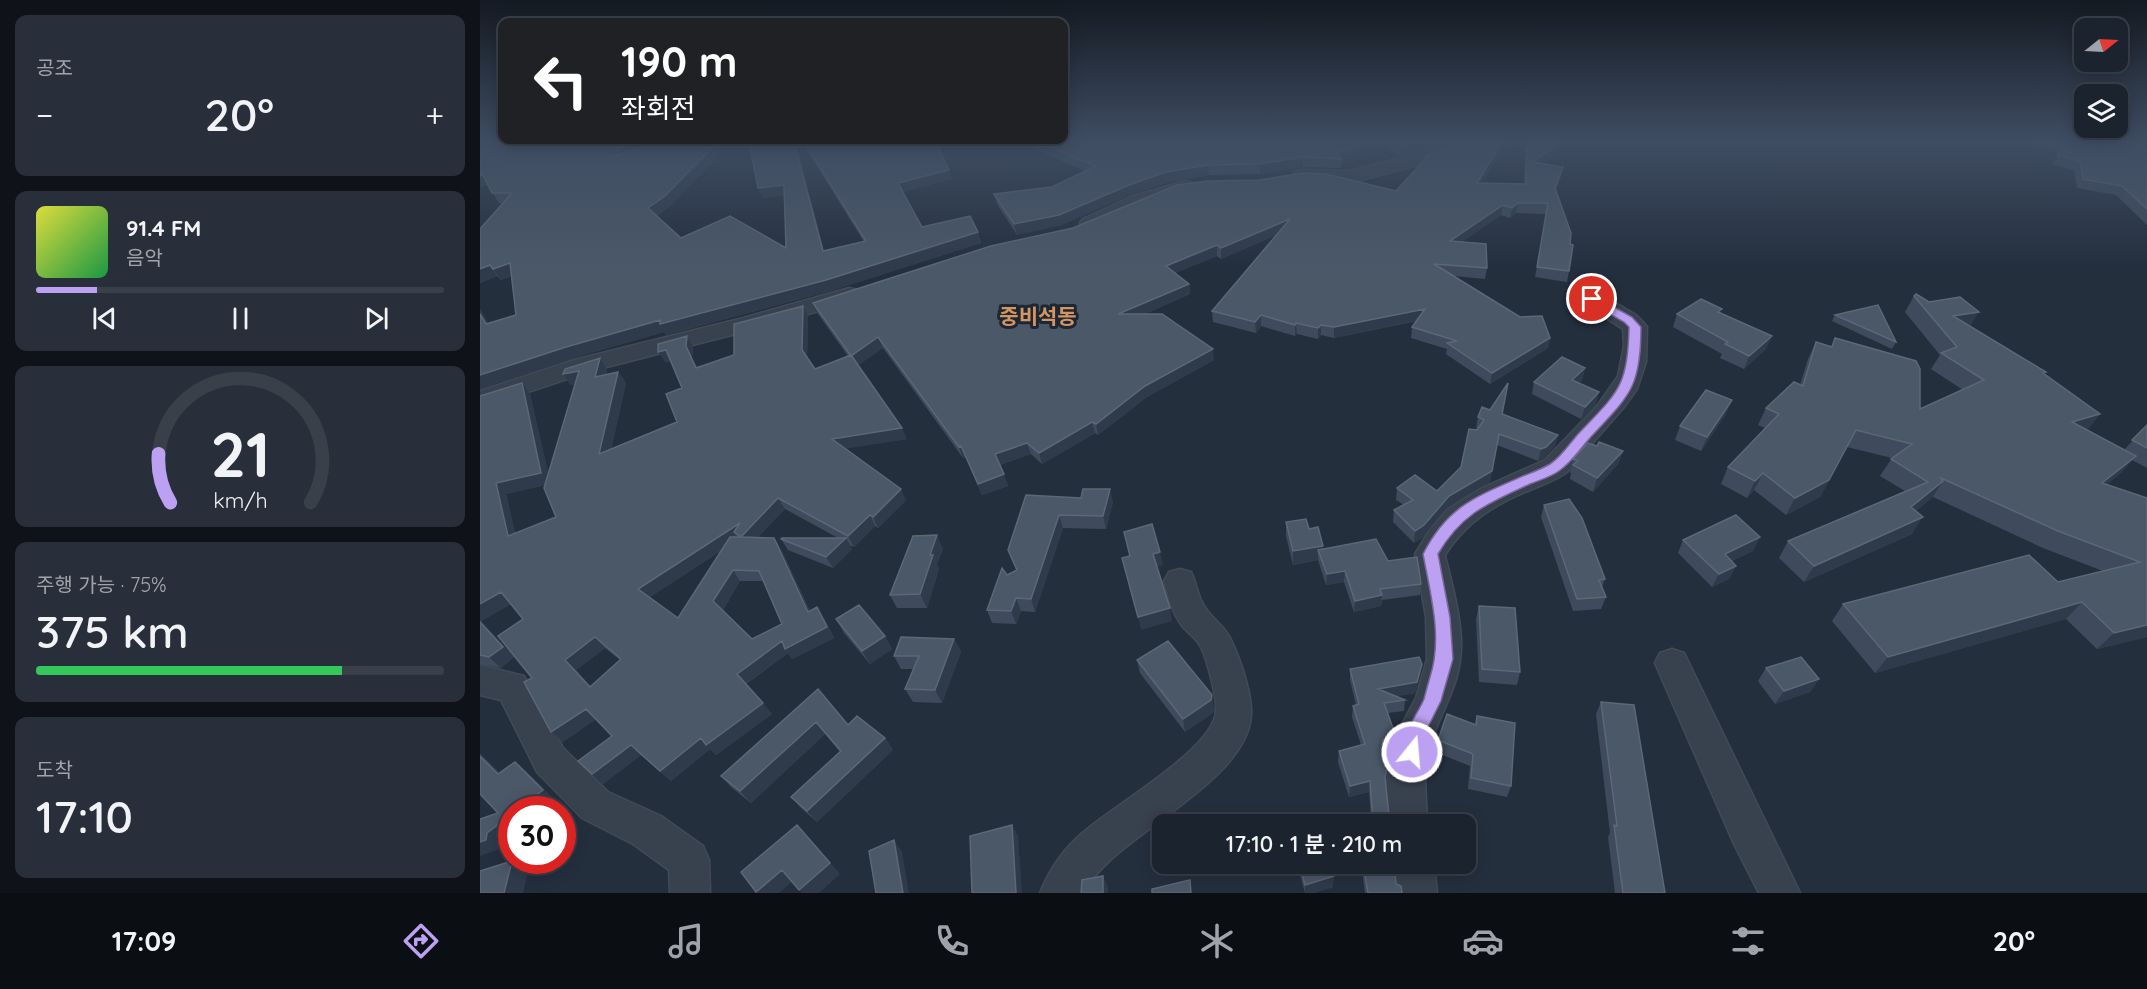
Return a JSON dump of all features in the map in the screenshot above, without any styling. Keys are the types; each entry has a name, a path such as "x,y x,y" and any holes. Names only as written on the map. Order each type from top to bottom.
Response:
{"street":[{"path":"1068,232 1174,188 1204,184"},
{"path":"480,400 583,365 751,323 839,298 872,286"},
{"path":"1408,814 1405,788 1415,734 1432,701 1444,659 1442,617 1430,554 1442,534 1457,517 1486,498 1555,467 1623,395 1632,373 1635,357 1635,327 1628,320 1592,299"},
{"path":"1060,893 1064,880 1092,848 1198,768 1219,750 1233,728 1234,711 1214,639 1190,613 1180,581"},
{"path":"1672,663 1748,830 1780,893"},
{"path":"480,680 512,687 550,760 596,805 647,830 689,860 690,893"},
{"path":"1415,874 1417,893"}],"building":[{"path":"487,184 677,184 648,208 681,238 730,216 786,248 784,185 758,188 757,184 805,184 823,251 866,241 830,184 898,184 922,227 970,216 978,232 826,280 660,324 660,320 480,375 480,314 486,324 516,315 510,263 493,269 490,265 480,269 480,229 512,193 492,193"},
{"path":"1059,184 1133,184 1059,215 1014,224 994,194 1052,187"},
{"path":"1366,184 1396,191 1403,184 1557,184 1555,188 1571,233 1570,244 1573,245 1569,271 1537,267 1548,203 1518,203 1512,208 1503,205 1450,241 1486,244 1487,268 1434,264 1520,317 1542,316 1550,338 1492,373 1447,343 1457,341 1412,327 1425,309 1334,327 1321,325 1318,328 1296,323 1295,325 1261,315 1255,322 1212,311 1290,219 1221,248 1217,245 1166,266 1189,284 1118,314 1162,314 1213,349 1145,386 1096,424 1092,422 1039,453 1027,443 995,454 1004,474 978,484 961,446 959,447 878,337 851,356 813,303 991,246 1073,228 1177,185"},
{"path":"2109,184 2147,184 2147,209 2122,186"},
{"path":"1916,294 1929,302 1960,297 1979,312 1953,316 2046,372 2043,373 2100,414 2072,422 2136,456 2102,483 2147,498 2147,625 2114,633 2082,602 1888,657 1843,604 2029,555 2058,582 2140,562 2058,531 1941,478 1943,481 1911,507 1923,517 1814,566 1788,541 1928,482 1891,459 1912,444 1856,430 1829,480 1795,498 1763,473 1755,481 1728,467 1779,414 1766,408 1794,382 1803,386 1816,342 1832,347 1835,338 1916,361 1920,369 1920,409 1984,380 1941,353 1957,347 1914,296"},
{"path":"1701,299 1722,309 1718,312 1772,336 1749,356 1725,344 1728,342 1677,314"},
{"path":"1878,305 1896,342 1835,315"},
{"path":"803,306 802,350 815,369 851,355 902,428 832,439 901,489 873,517 870,515 848,536 778,498 741,537 774,538 808,612 817,607 827,627 785,649 782,641 737,674 763,703 706,745 701,738 660,771 631,745 592,774 578,761 612,736 586,709 551,732 524,682 532,678 498,636 523,619 501,592 480,604 480,396 522,383 541,473 496,483 508,536 556,517 544,488 579,371 563,374 565,369 600,358 595,377 618,372 599,454 677,422 666,394 682,388 666,350 658,352 658,344 687,336 686,346 696,368 734,355 734,324","holes":["740,523 734,532 741,537 730,537 678,618 638,589","733,570 759,571 782,624 752,639 713,601","595,637 621,659 590,687 565,660"]},
{"path":"1562,357 1585,368 1572,380 1599,392 1585,407 1534,382"},
{"path":"1508,383 1502,414 1558,435 1541,449 1499,434 1492,471 1449,496 1424,525 1415,531 1394,510 1413,500 1397,488 1415,475 1437,491 1461,467 1469,429 1477,430 1484,420 1478,417 1482,407 1490,410"},
{"path":"1706,390 1732,400 1707,437 1680,426"},
{"path":"2147,425 2147,448 2132,440"},
{"path":"1599,442 1623,451 1597,478 1573,465 1578,461 1573,459 1588,443 1597,446"},
{"path":"1083,489 1110,489 1103,516 1059,515 1031,599 1016,598 1011,611 987,610 1002,568 1007,575 1017,570 1008,550 1026,495 1081,498"},
{"path":"1569,499 1582,518 1605,579 1599,580 1606,597 1577,599 1544,505"},
{"path":"1736,515 1760,537 1725,554 1736,566 1719,574 1683,540"},
{"path":"1306,519 1309,529 1318,527 1323,546 1293,551 1286,522"},
{"path":"1152,524 1160,552 1153,554 1170,608 1138,617 1122,558 1130,556 1124,532"},
{"path":"937,535 920,594 890,595 913,536"},
{"path":"782,538 846,538 826,557"},
{"path":"1376,539 1388,561 1417,557 1421,584 1380,589 1382,595 1355,601 1345,571 1327,574 1318,550"},
{"path":"859,605 885,636 862,651 836,619"},
{"path":"1479,606 1515,608 1520,672 1482,669"},
{"path":"480,622 503,647 489,657 480,655"},
{"path":"901,637 954,639 935,690 905,689 919,656 894,656"},
{"path":"1168,641 1212,695 1211,700 1183,719 1137,660"},
{"path":"1419,657 1422,664 1417,682 1378,689 1405,700 1384,703 1394,731 1393,737 1382,740 1389,759 1385,778 1389,814 1372,814 1370,781 1350,786 1339,751 1365,744 1353,706 1359,704 1350,669"},
{"path":"1801,657 1819,679 1784,691 1766,668"},
{"path":"818,689 848,725 857,716 885,738 807,811 791,797 841,751 816,722 740,791 721,776"},
{"path":"1601,702 1634,705 1665,893 1623,893"},
{"path":"1447,714 1476,725 1477,716 1515,723 1511,786 1471,778 1473,754 1438,740"},
{"path":"480,756 498,774 515,762 543,790 535,796 498,796 498,813 480,794"},
{"path":"498,813 498,825 487,833 486,840 480,842 480,819"},
{"path":"797,825 830,863 799,890 782,870 756,892 741,872"},
{"path":"1012,825 1016,893 972,893 970,836"},
{"path":"894,840 903,893 876,893 869,851"},
{"path":"498,865 498,874 509,874 504,893 480,893 480,871"},
{"path":"1302,874 1333,874 1334,876 1305,885"},
{"path":"1365,874 1395,874 1396,884 1401,886 1402,893 1368,893"},
{"path":"1103,876 1103,893 1081,893 1082,880"},
{"path":"1190,880 1191,893 1152,893 1152,889"}],"district":[{"name":"중비석동","path":"1038,317"}],"route":[{"path":"1412,752 1415,734 1432,701 1444,659 1442,617 1437,581 1430,554 1442,534 1457,517 1486,498 1555,467 1623,395 1632,373 1635,357 1635,327 1628,320 1592,299"}]}
